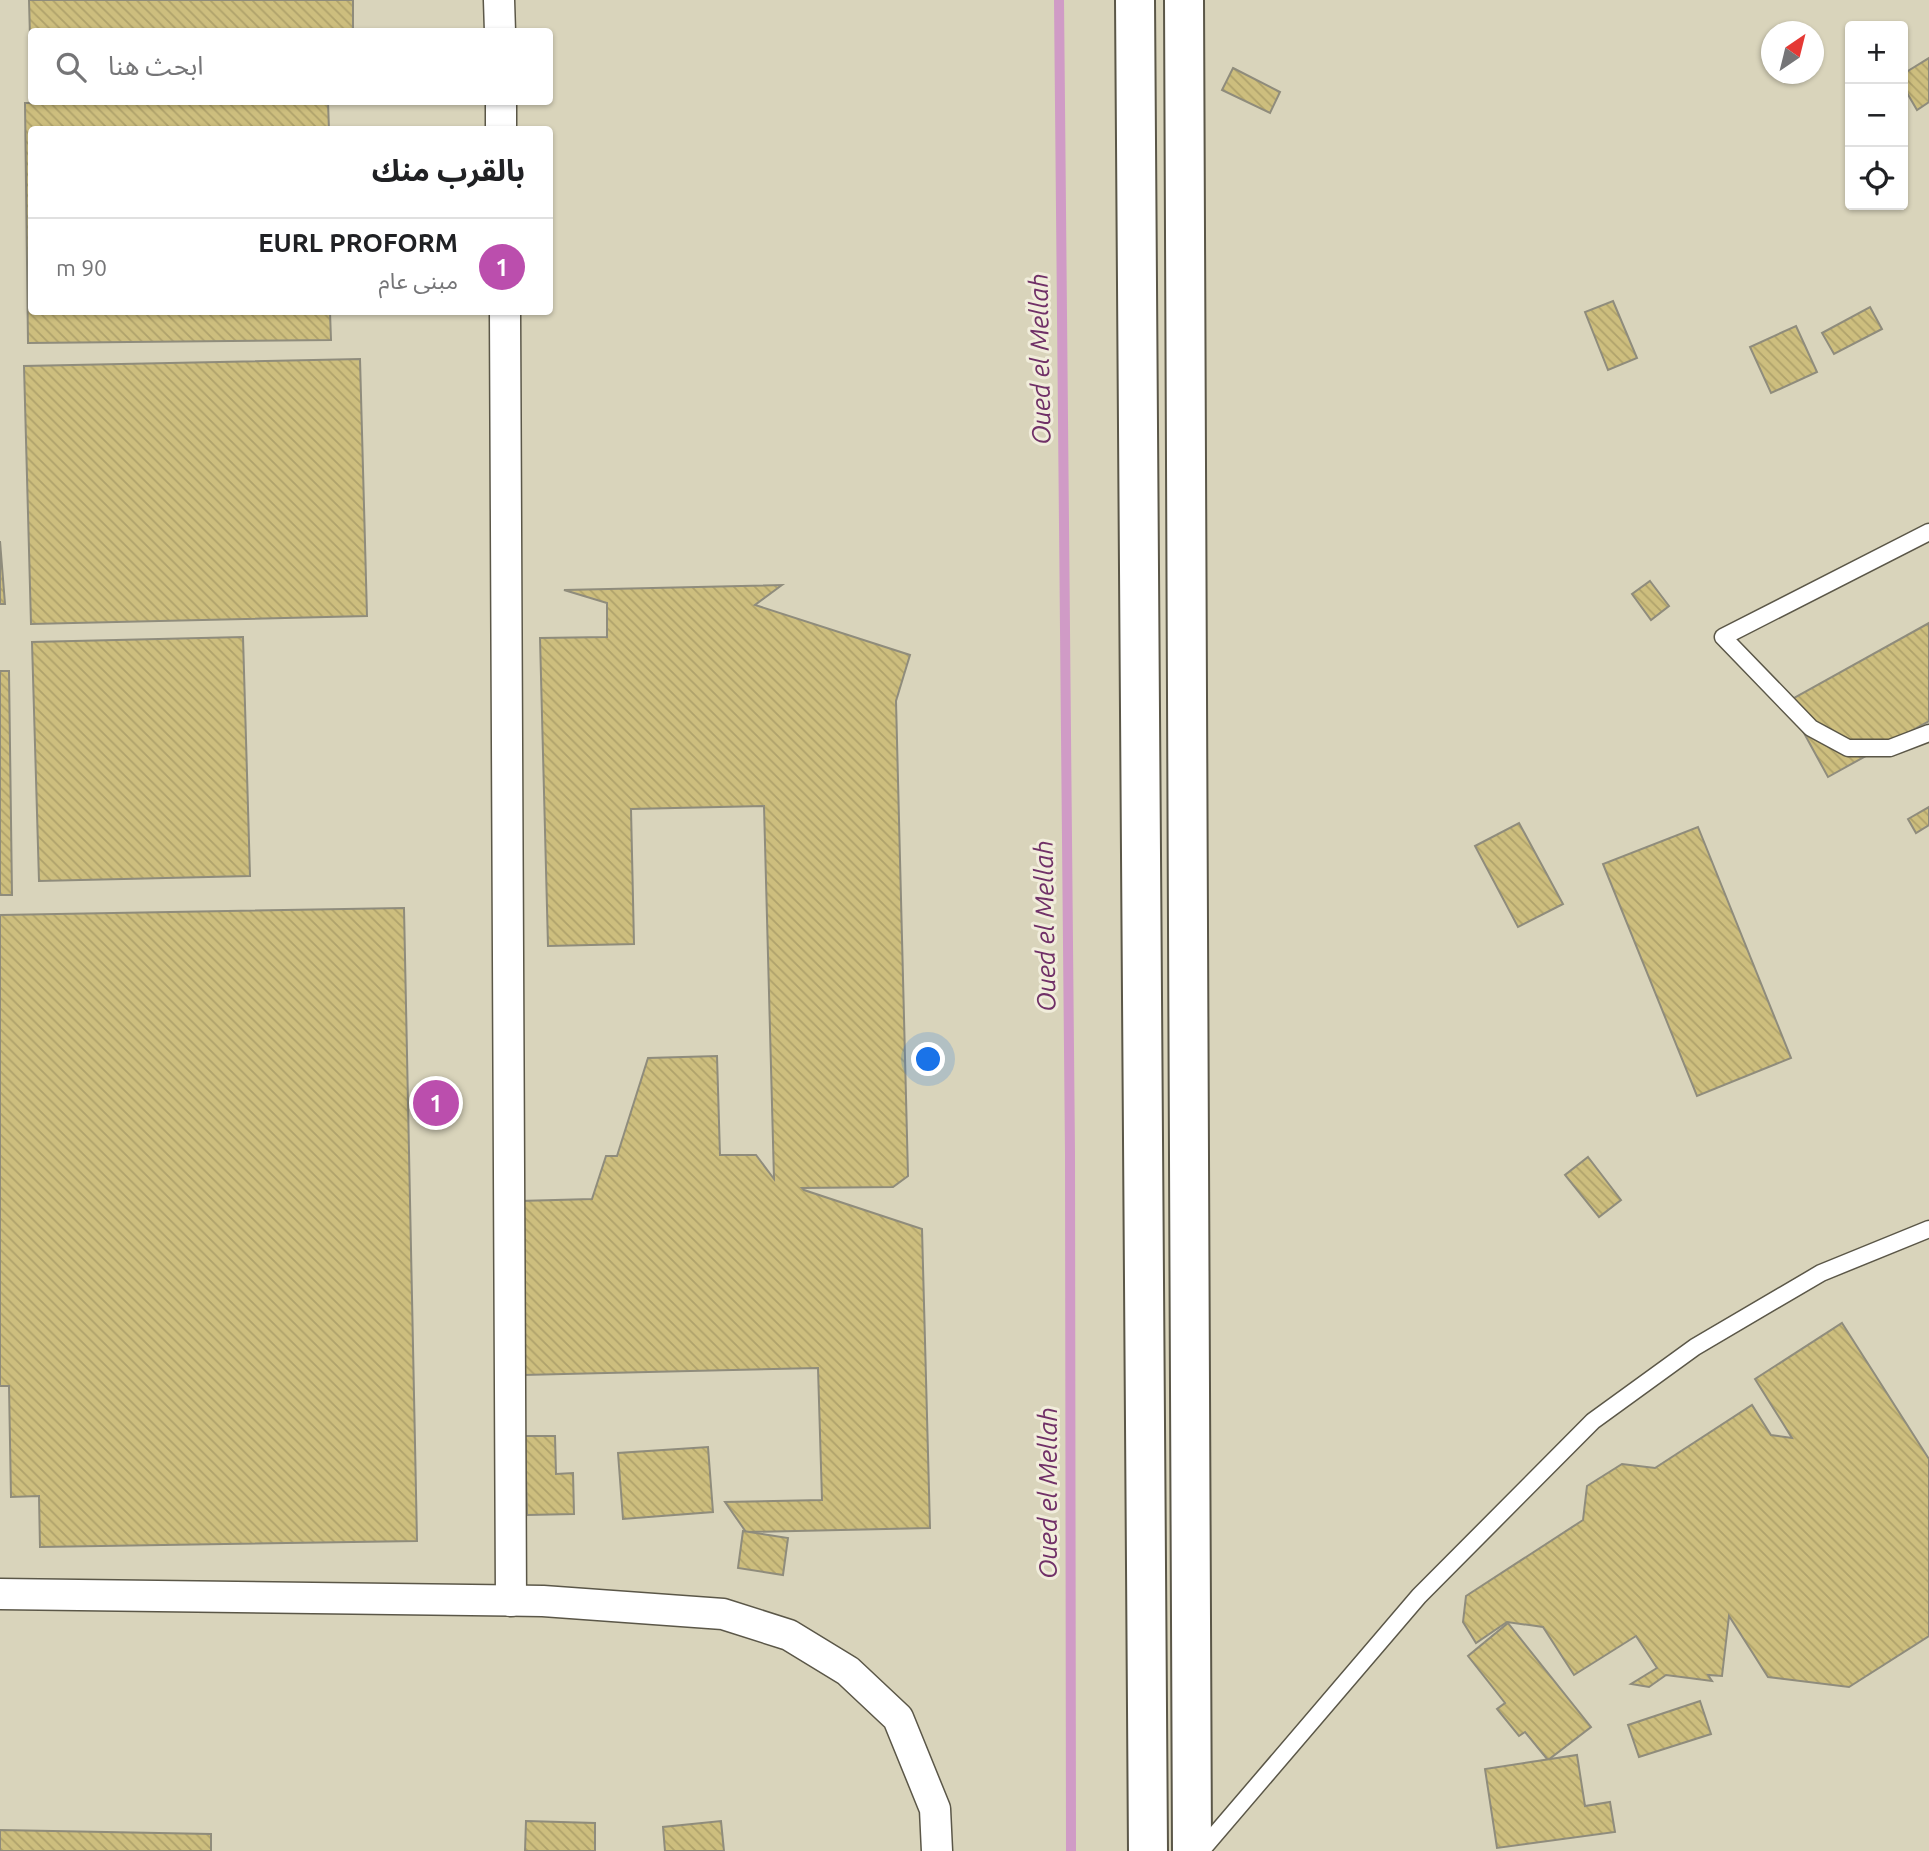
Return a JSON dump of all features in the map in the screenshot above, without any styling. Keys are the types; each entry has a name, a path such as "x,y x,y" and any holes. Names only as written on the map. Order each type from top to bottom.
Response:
{"main road":[{"path":"1135,0 1148,1851"},
{"path":"1184,0 1192,1851"}],"street":[{"path":"499,0 500,28"},
{"path":"501,105 501,126"},
{"path":"505,315 510,1601"},
{"path":"0,1594 543,1601 723,1614 789,1635 848,1671 898,1718 935,1810 937,1851"}],"lane":[{"path":"1929,532 1723,638 1811,728 1848,748 1890,748 1929,733"},
{"path":"1201,1851 1419,1596 1593,1421 1695,1348 1821,1273 1929,1229"}],"shaded area":[{"path":"0,0 1929,0 1929,1851 0,1851"}],"building":[{"path":"29,0 353,0 353,28 30,28"},
{"path":"1929,58 1929,102 1917,110 1908,95 1908,71"},
{"path":"1233,68 1280,92 1270,113 1222,90"},
{"path":"25,103 328,105 329,126 28,126 28,315 330,315 331,340 28,343"},
{"path":"1613,301 1637,358 1608,370 1585,312"},
{"path":"1870,307 1882,329 1834,354 1822,333"},
{"path":"1796,326 1817,372 1771,393 1750,347"},
{"path":"360,359 367,616 31,624 24,366"},
{"path":"0,541 5,604 0,604"},
{"path":"1650,581 1669,606 1651,620 1632,594"},
{"path":"782,585 755,605 910,655 896,701 908,1176 893,1187 802,1188 922,1229 930,1528 746,1532 725,1502 822,1500 818,1368 523,1375 519,1201 592,1199 606,1156 617,1156 648,1058 717,1056 720,1155 756,1155 774,1179 764,806 631,809 634,944 548,946 540,638 607,637 607,603 564,590"},
{"path":"1929,623 1929,721 1828,777 1787,702"},
{"path":"243,637 250,876 39,881 32,642"},
{"path":"0,671 9,671 12,895 0,895"},
{"path":"1929,807 1929,825 1916,833 1908,819"},
{"path":"1519,823 1563,904 1518,927 1475,846"},
{"path":"1698,827 1791,1058 1697,1096 1603,864"},
{"path":"404,908 417,1541 40,1547 39,1496 11,1497 9,1386 0,1386 0,915"},
{"path":"1588,1157 1621,1200 1599,1217 1565,1175"},
{"path":"1842,1323 1929,1459 1929,1636 1849,1687 1768,1677 1729,1616 1722,1676 1708,1675 1712,1681 1666,1675 1649,1687 1631,1684 1657,1668 1636,1636 1574,1675 1543,1627 1507,1622 1476,1643 1463,1622 1466,1596 1583,1520 1587,1486 1622,1464 1655,1468 1752,1405 1771,1435 1792,1438 1755,1379"},
{"path":"525,1436 555,1436 556,1474 573,1473 574,1514 527,1515"},
{"path":"708,1447 713,1512 623,1519 618,1453"},
{"path":"743,1531 788,1538 783,1575 738,1568"},
{"path":"1508,1623 1591,1727 1548,1760 1525,1732 1519,1736 1497,1709 1505,1703 1468,1656"},
{"path":"1700,1701 1711,1734 1639,1757 1628,1725"},
{"path":"1577,1755 1585,1806 1610,1802 1615,1832 1497,1848 1485,1769"},
{"path":"526,1821 595,1823 595,1851 525,1851"},
{"path":"721,1821 724,1851 665,1851 663,1827"},
{"path":"0,1830 211,1834 211,1851 0,1851"}],"waterway":[{"name":"Oued el Mellah","path":"1059,0 1070,1154 1071,1851"}],"place":[{"name":"EURL PROFORM","path":"436,1103"}]}
